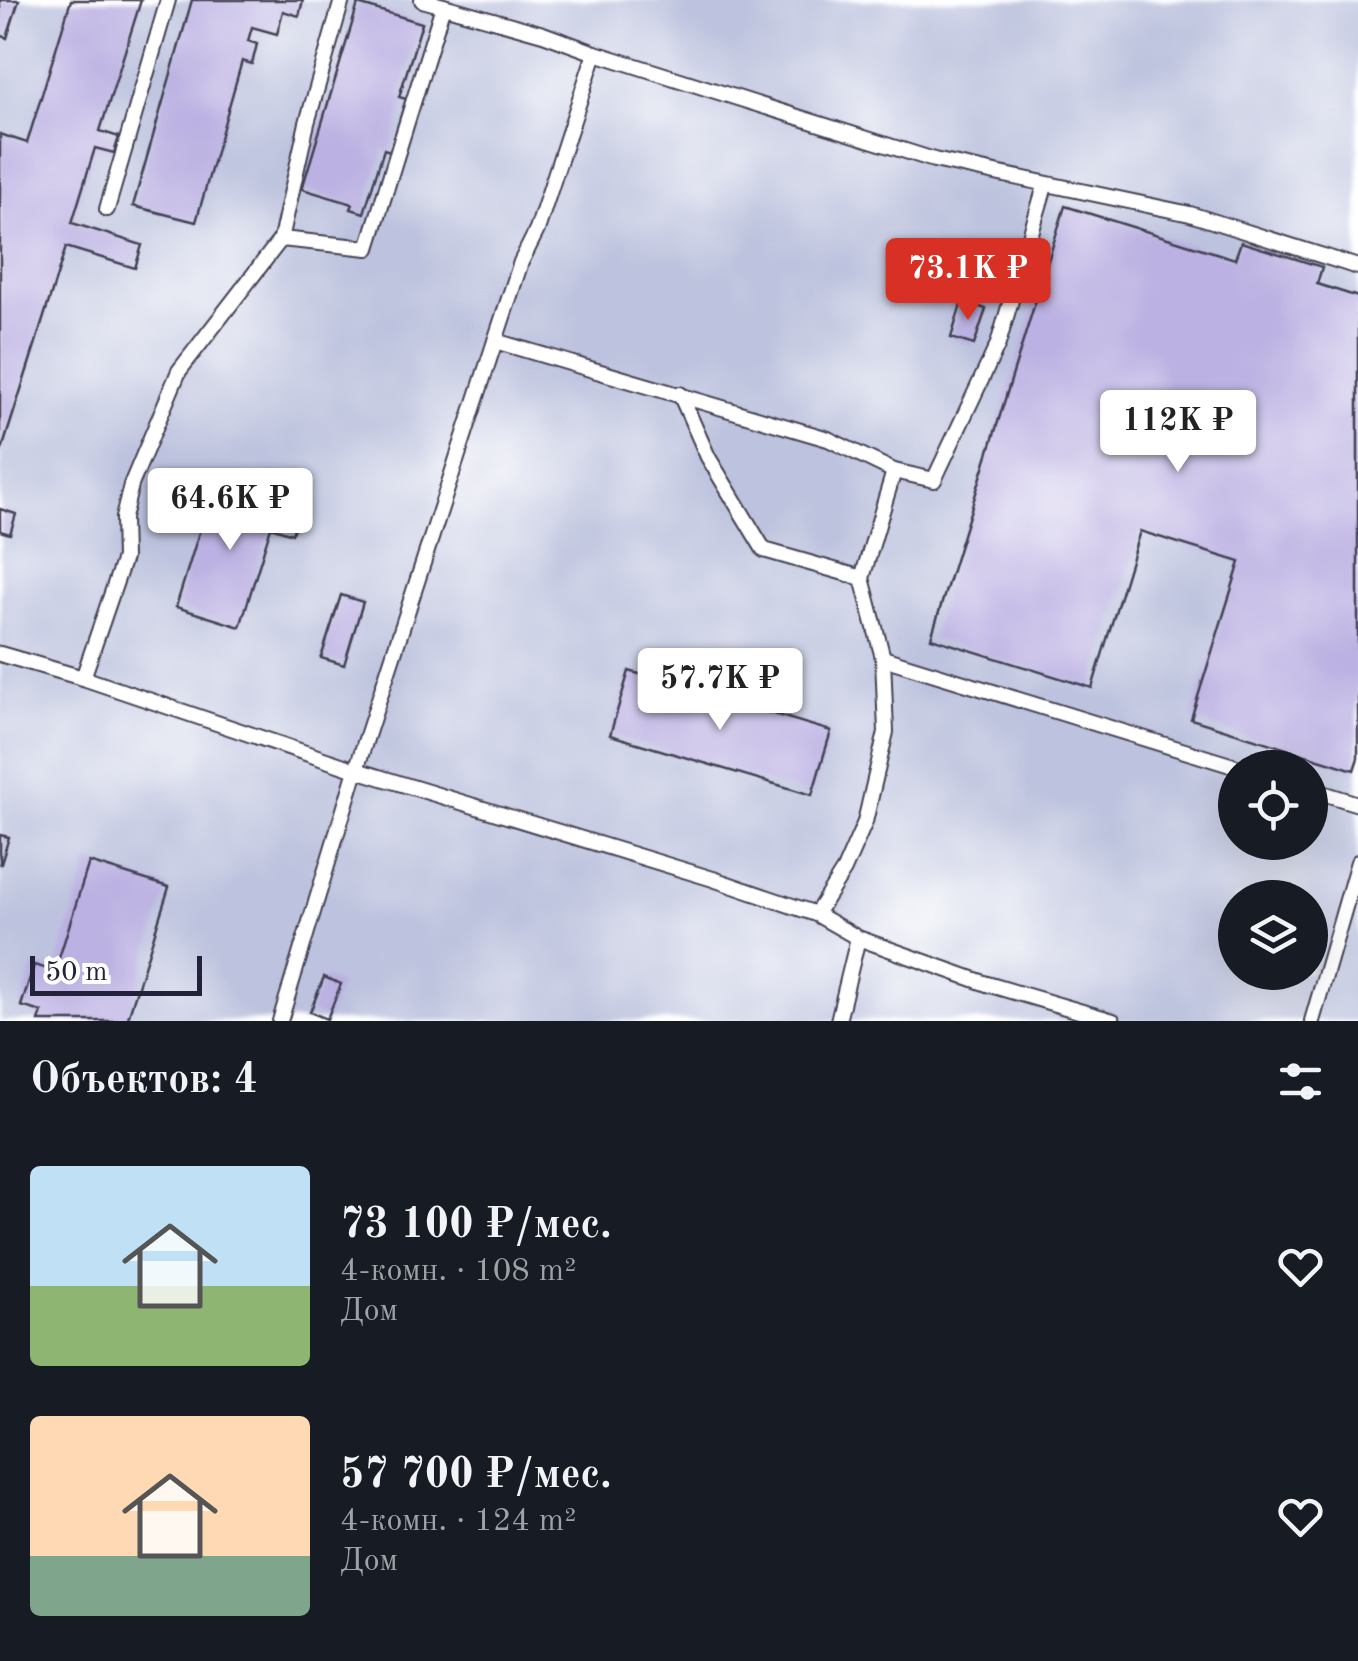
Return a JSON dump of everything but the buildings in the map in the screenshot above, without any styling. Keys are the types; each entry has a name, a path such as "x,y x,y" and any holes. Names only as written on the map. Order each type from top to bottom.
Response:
{"lane":[{"path":"107,209 168,0"},
{"path":"83,678 124,558 123,518 132,484 179,371 280,239 306,122 342,0"},
{"path":"422,0 543,34 594,54 934,160 1190,214 1358,266"},
{"path":"280,239 368,248 443,6"},
{"path":"280,1021 356,770 495,341 521,262 537,230 594,54"},
{"path":"495,341 828,438 894,471 934,480 998,344 1045,186"},
{"path":"680,394 708,457 764,550 862,578"},
{"path":"816,914 844,870 865,822 886,732 883,658 862,578 894,471"},
{"path":"0,654 356,770 713,879 816,914 858,938 987,984 1113,1021"},
{"path":"883,658 1218,761"},
{"path":"1328,795 1358,804"},
{"path":"1312,1021 1358,862"},
{"path":"838,1021 858,938"}],"shaded area":[{"path":"0,0 1358,0 1358,1021 0,1021"}]}
